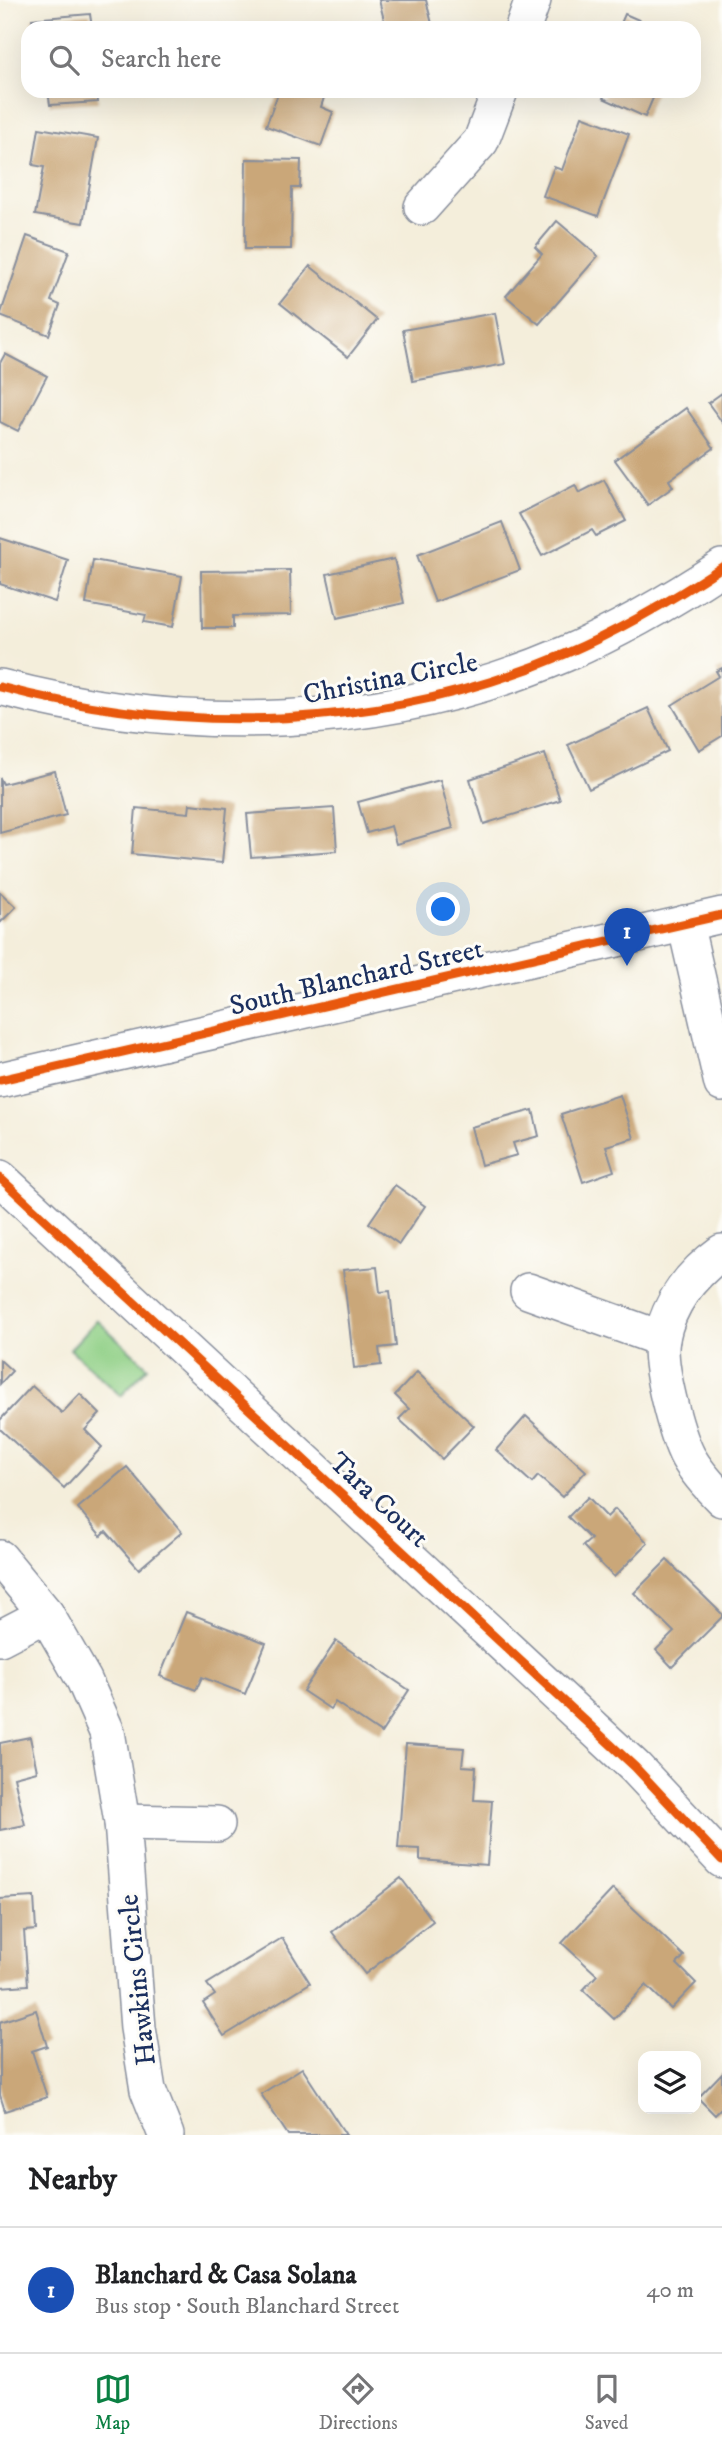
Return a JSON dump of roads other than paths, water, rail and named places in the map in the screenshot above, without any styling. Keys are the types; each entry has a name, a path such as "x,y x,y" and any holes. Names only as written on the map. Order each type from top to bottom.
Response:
{"street":[{"path":"526,21 533,0"},
{"path":"422,207 481,141 497,98"},
{"name":"Christina Circle","path":"0,687 99,710 214,719 290,719 355,712 421,700 487,683 564,655 673,599 722,567"},
{"name":"South Blanchard Street","path":"0,1080 722,915"},
{"path":"685,923 722,1084"},
{"name":"Tara Court","path":"0,1178 635,1767 722,1860"},
{"path":"722,1252 685,1286 662,1339 664,1374 679,1437 698,1473 722,1499"},
{"path":"528,1291 662,1339"},
{"name":"Hawkins Circle","path":"0,1558 46,1614 84,1680 107,1732 122,1822 138,2028 148,2090 166,2135"},
{"path":"0,1638 46,1614"},
{"path":"122,1822 217,1824"}],"place":[{"name":"Blanchard & Casa Solana","path":"627,966"}]}
